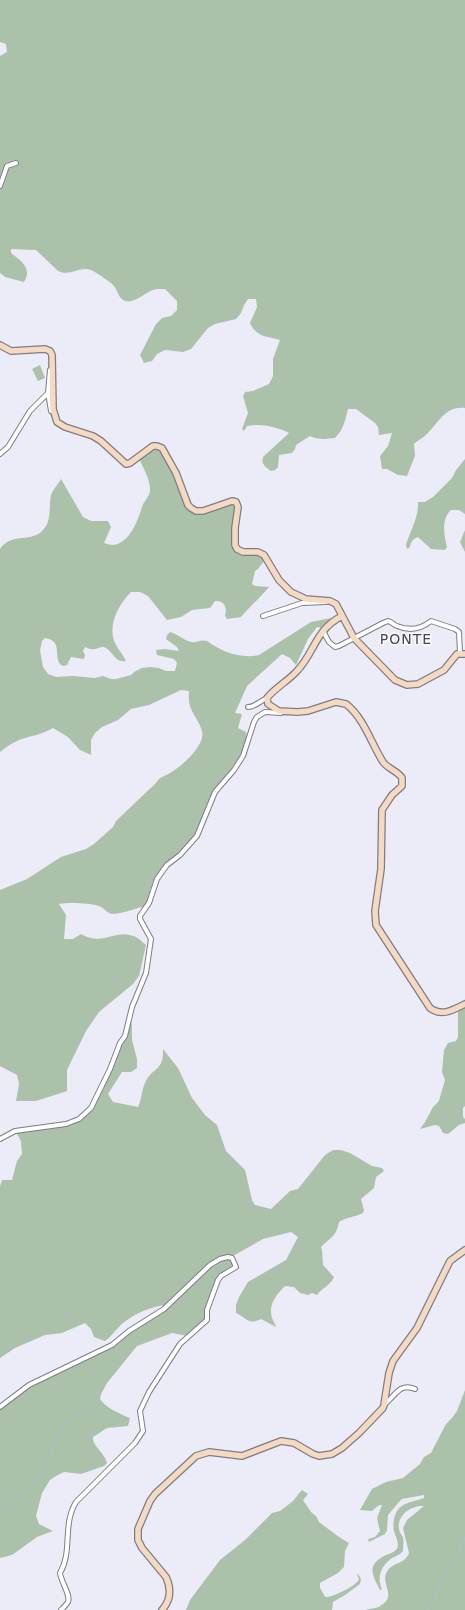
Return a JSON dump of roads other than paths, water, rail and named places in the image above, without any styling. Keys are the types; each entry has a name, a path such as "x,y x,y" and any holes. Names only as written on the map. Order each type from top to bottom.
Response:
{"street":[{"path":"0,186 7,166 16,163"},
{"path":"0,345 11,351 45,349 50,351 52,355 48,393 51,409 57,422 65,427 101,440 126,464 130,463 153,446 162,448 176,473 188,505 191,508 201,512 232,501 235,502 238,507 235,528 235,545 237,549 243,552 258,552 264,555 279,580 291,592 306,599 330,601 336,604 354,638 395,680 406,685 418,684 440,674 451,663 454,657 462,654 459,632 455,629 431,621 421,627 412,629 396,626 388,621 377,625 354,638 339,646 335,647 329,642 323,631"},
{"path":"51,368 54,415"},
{"path":"0,454 8,447 30,412 48,393"},
{"path":"263,616 302,603 322,603 330,601"},
{"path":"248,707 253,707 260,701 267,698 297,672 328,624 342,616"},
{"path":"267,698 268,704 271,707 282,711"},
{"path":"0,1138 15,1131 66,1124 79,1119 91,1108 110,1069 120,1043 125,1036 132,1007 146,973 151,939 140,919 140,916 149,903 157,879 167,865 180,855 196,836 215,792 234,770 242,756 254,722 257,717 265,712 280,713 282,711 308,711 336,702 344,703 349,706 356,715 376,746 383,761 402,778 402,786 392,795 382,810 381,869 375,911 376,924 430,1008 434,1011 444,1013 465,1004"},
{"path":"384,1405 389,1373 393,1361 416,1328 450,1261 465,1250"},
{"path":"0,1407 29,1385 112,1345 129,1331 172,1302 179,1293 210,1265 220,1259 228,1257 232,1258 236,1267 221,1276 218,1280 207,1310 207,1320 180,1344 149,1392 140,1411 143,1431 140,1438 76,1502 72,1509 68,1522 64,1566 60,1573 63,1584 69,1596 68,1602 61,1610"},
{"path":"162,1610 170,1594 168,1582 166,1577 142,1548 137,1537 140,1523 150,1502 159,1488 196,1456 206,1452 242,1456 281,1441 294,1443 319,1456 332,1454 342,1448 359,1433 402,1387 409,1386 415,1389"}],"waterway":[{"path":"0,1511 30,1488 48,1460 65,1422 93,1405"},
{"path":"458,1556 465,1538"},
{"path":"428,1610 437,1592 440,1581 457,1559"}],"district":[{"name":"PONTE","path":"406,639"}]}
